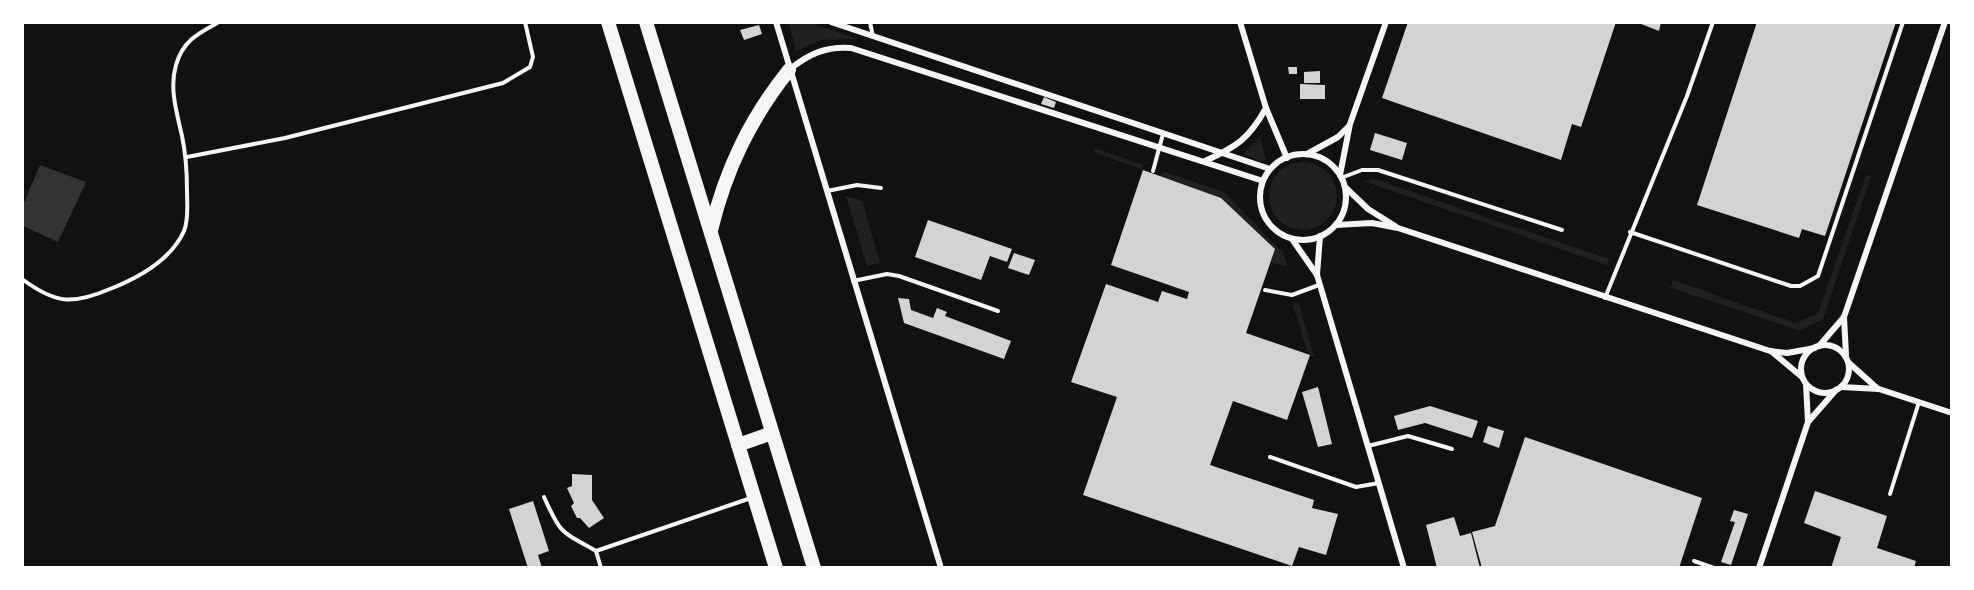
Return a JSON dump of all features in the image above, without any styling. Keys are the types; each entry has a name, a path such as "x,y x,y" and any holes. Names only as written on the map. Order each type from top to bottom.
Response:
{"highway":[{"path":"608,22 776,567"},
{"path":"645,22 814,567"},
{"path":"710,232 720,191 742,139 768,97 789,70"},
{"path":"738,445 772,433"}],"street":[{"path":"776,22 852,281 941,567"},
{"path":"831,22 873,38 1270,169"},
{"path":"1240,22 1266,108 1287,158"},
{"path":"1340,176 1350,124 1386,22"},
{"path":"1759,567 1808,422 1802,363 1806,355 1817,347 1844,317 1945,22"},
{"path":"789,70 815,52 838,47 851,48 1263,181"},
{"path":"1205,161 1235,148 1254,130 1266,108"},
{"path":"1350,124 1338,137 1306,154 1287,158 1270,169 1263,181 1260,194 1266,220 1275,230 1291,238 1313,239 1336,225 1372,223 1398,228 1770,351 1787,352 1817,347 1835,347 1879,389"},
{"path":"1306,154 1325,161 1340,176 1345,187 1346,200 1336,225"},
{"path":"1345,187 1368,209 1398,228"},
{"path":"1317,275 1320,236"},
{"path":"1291,238 1317,275 1404,567"},
{"path":"1808,422 1838,389 1849,373 1844,317"},
{"path":"1770,351 1821,393 1838,389 1879,389 1952,413"}],"lane":[{"path":"22,279 44,295 85,299 118,286 156,265 172,249 184,231 187,219 187,157 172,92 176,64 190,38 219,22"},
{"path":"187,157 285,138 503,83 530,67 533,57 525,22"},
{"path":"870,22 873,38"},
{"path":"1605,298 1630,232 1688,96 1713,22"},
{"path":"1630,232 1791,286 1800,286 1818,276 1903,22"},
{"path":"1153,171 1163,134"},
{"path":"1340,176 1362,170 1378,170 1562,230"},
{"path":"826,191 857,185 881,188"},
{"path":"852,281 887,274 899,276 998,311"},
{"path":"1265,290 1292,295 1320,284"},
{"path":"1890,494 1919,402"},
{"path":"1368,446 1408,436 1452,449"},
{"path":"1270,457 1356,487 1379,483"},
{"path":"544,497 558,527 571,538 596,551 754,497"},
{"path":"596,551 600,567"},
{"path":"1694,561 1714,567"}],"shaded area":[{"path":"789,23 811,23 858,39 822,40 796,51"},
{"path":"1260,137 1266,160 1259,161 1243,154"},
{"path":"1095,148 1143,165 1143,170 1094,152"},
{"path":"1296,162 1310,162 1322,167 1332,177 1337,196 1332,215 1322,225 1310,230 1296,230 1284,225 1274,215 1269,203 1269,189 1274,177 1284,167"},
{"path":"40,165 86,182 58,242 23,226 23,205"},
{"path":"1162,173 1224,192 1283,253 1288,267 1270,262 1275,249 1221,198 1160,176"},
{"path":"1866,175 1871,176 1823,319 1800,331 1671,288 1673,280 1795,323 1818,313"},
{"path":"1372,178 1609,259 1607,265 1366,182"},
{"path":"846,196 862,201 880,263 867,266"},
{"path":"1299,303 1314,357 1308,354 1293,305"}],"building":[{"path":"1408,22 1616,22 1581,127 1572,124 1561,160 1382,98"},
{"path":"1636,22 1661,22 1659,31"},
{"path":"1757,22 1896,22 1825,236 1802,229 1799,238 1697,205"},
{"path":"759,25 762,34 744,40 740,30"},
{"path":"1288,67 1297,67 1297,74 1289,74"},
{"path":"1320,71 1320,83 1304,83 1304,72"},
{"path":"1300,84 1325,85 1325,99 1300,99"},
{"path":"1044,97 1056,102 1054,108 1041,104"},
{"path":"1375,133 1407,143 1402,160 1370,150"},
{"path":"1143,170 1221,198 1275,249 1246,333 1310,355 1287,420 1233,401 1210,465 1314,500 1312,508 1338,514 1326,555 1299,547 1292,566 1083,495 1117,397 1071,382 1106,284 1158,302 1162,291 1187,299 1189,292 1111,265"},
{"path":"928,220 1012,249 1007,262 990,256 981,280 915,257"},
{"path":"1014,253 1035,260 1029,275 1008,268"},
{"path":"898,298 909,299 911,310 933,318 937,308 947,312 945,316 1011,341 1004,359 904,323"},
{"path":"1318,387 1332,444 1318,447 1302,392"},
{"path":"1430,406 1478,421 1472,438 1425,423 1398,430 1394,416"},
{"path":"1488,426 1504,431 1499,448 1483,442"},
{"path":"1525,437 1702,498 1679,568 1482,568 1472,532 1495,526"},
{"path":"572,474 592,475 592,500 604,518 589,528 580,518 577,518 571,506 574,503 567,488 572,486"},
{"path":"1815,491 1887,516 1877,548 1916,561 1914,568 1831,568 1841,537 1804,523"},
{"path":"533,501 549,551 538,555 542,568 528,568 509,509"},
{"path":"1734,510 1748,514 1731,565 1721,562 1735,522 1730,521"},
{"path":"1454,517 1460,536 1471,533 1480,568 1437,568 1426,525"}]}
